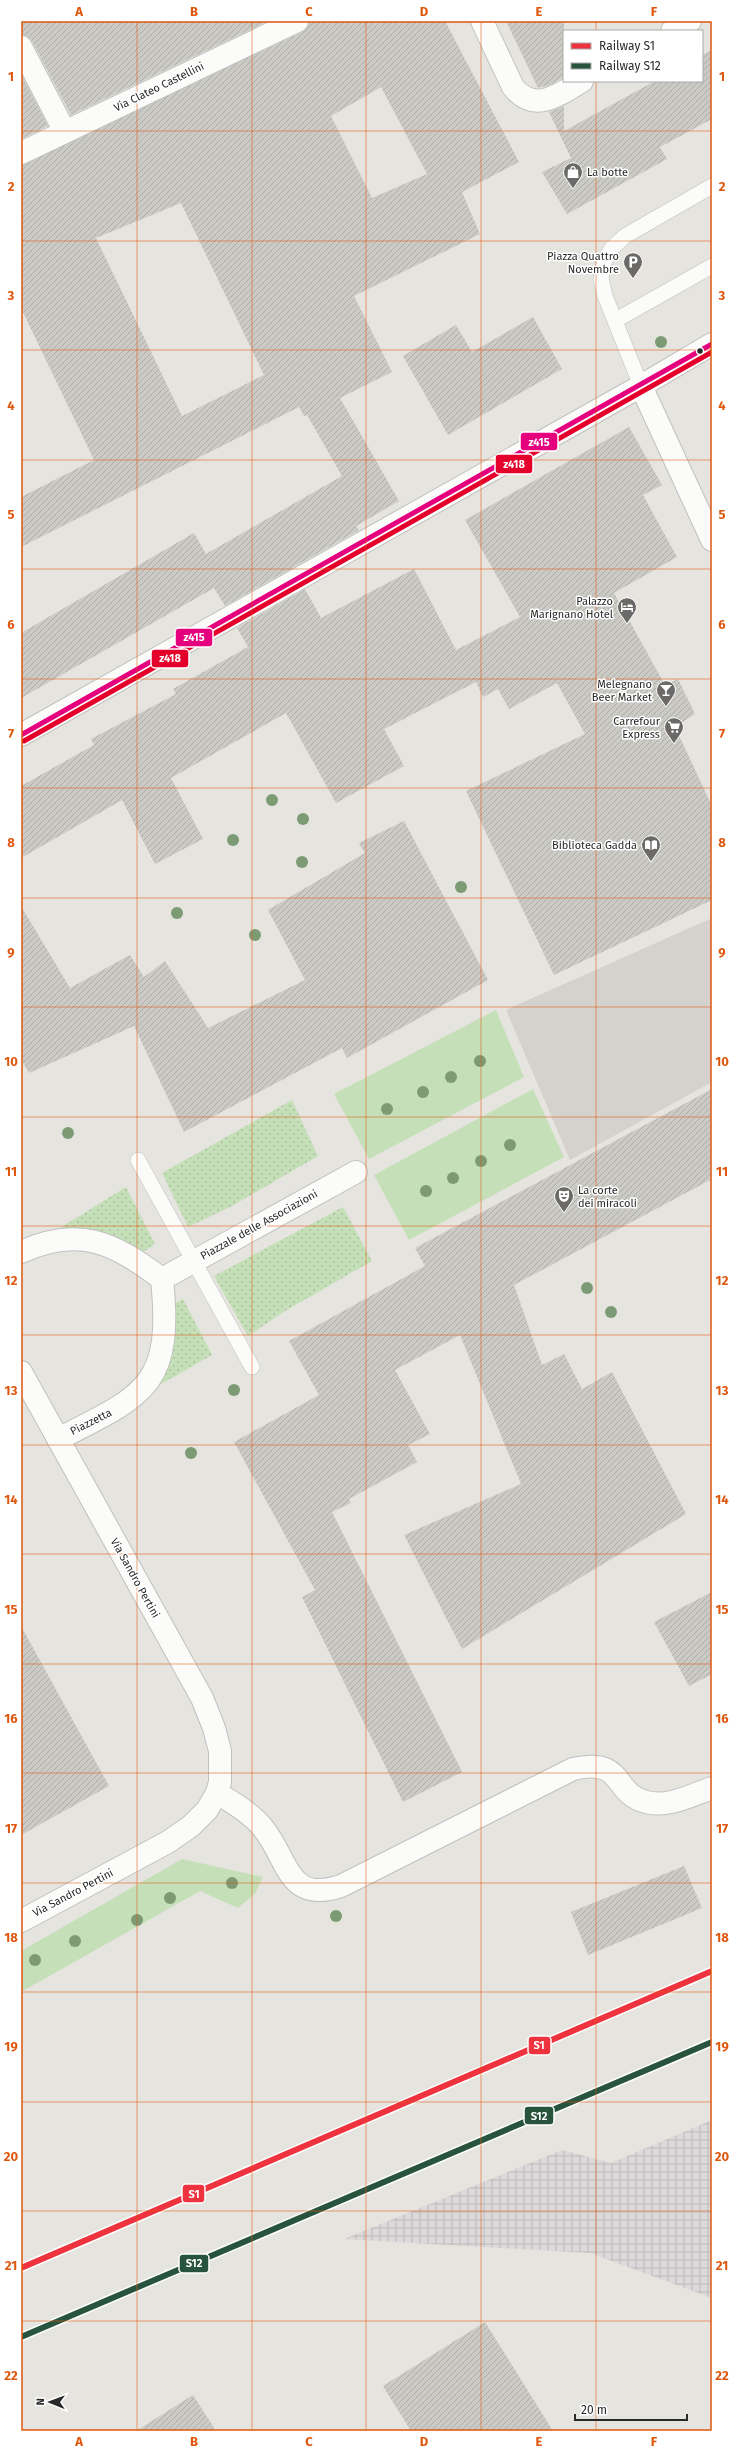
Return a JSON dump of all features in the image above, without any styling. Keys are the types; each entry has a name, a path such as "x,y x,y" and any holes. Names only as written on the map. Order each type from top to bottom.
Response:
{"street":[{"name":"Via Clateo Castellini","path":"21,153 297,21"},
{"path":"482,21 513,87 519,95 530,101 540,101 552,98 580,82"},
{"path":"674,30 690,21"},
{"path":"21,47 65,132"},
{"path":"21,735 641,386 712,344"},
{"path":"641,386 712,540"},
{"name":"Piazzale delle Associazioni","path":"162,1278 356,1172"},
{"path":"21,1252 48,1241 73,1238 88,1239 125,1252 162,1278"},
{"name":"Piazzetta","path":"58,1439 124,1405 147,1384 159,1360 165,1333 162,1278"},
{"name":"Via Sandro Pertini","path":"21,1372 207,1708 220,1751 220,1782 217,1793 207,1810 180,1834 21,1921"},
{"path":"217,1793 243,1809 263,1828 288,1873 302,1886 311,1890 321,1891 341,1886 568,1771 586,1766 597,1765 607,1769 616,1776 627,1792 646,1802 671,1802 712,1788"}],"lane":[{"path":"641,386 616,320 605,296 601,279 604,262 611,249 625,236 712,186"},
{"path":"616,320 712,266"},
{"path":"138,1160 252,1367"}],"shaded area":[{"path":"712,918 712,1082 570,1160 506,1010"},
{"path":"712,2120 712,2298 590,2253 344,2239 562,2150 611,2163"}],"green space":[{"path":"496,1010 524,1077 369,1159 334,1094"},
{"path":"533,1089 564,1157 409,1240 374,1175"},
{"path":"292,1100 318,1156 232,1206 188,1227 162,1173"},
{"path":"126,1187 155,1244 134,1258 100,1242 23,1251"},
{"path":"343,1207 372,1261 285,1311 248,1336 214,1276"},
{"path":"183,1299 212,1355 124,1405 136,1394 165,1309"},
{"path":"182,1859 263,1877 255,1894 238,1908 200,1891 21,1992 21,1951"}],"building":[{"path":"21,21 268,21 71,115 32,41 27,36 21,35"},
{"path":"309,21 445,21 519,162 462,192 480,234 354,296 392,372 340,398 399,501 356,526 359,530 225,606 214,588 21,698 21,633 194,533 206,554 342,476 307,415 304,416 299,407 21,547 21,497 94,460 21,308 21,165 302,32 307,28","holes":["381,87 427,174 372,198 331,116","181,203 264,375 182,416 96,238"]},
{"path":"506,21 564,21 563,78 550,85 538,88"},
{"path":"712,50 712,119 660,147 667,159 567,214 542,172 571,158 549,112 564,106 564,131 653,82 703,82 703,54"},
{"path":"21,74 48,126 21,139"},
{"path":"533,317 562,369 448,435 403,356 456,325 472,352"},
{"path":"629,427 662,485 643,495 677,557 614,593 665,685 678,679 695,714 675,727 712,806 712,900 554,975 466,791 585,734 557,683 509,709 498,689 483,697 476,682 384,729 404,766 336,803 286,713 171,778 203,839 155,864 122,800 21,858 21,786 94,745 91,739 176,694 173,689 248,647 237,628 305,589 321,618 414,569 456,650 520,617 465,520"},
{"path":"404,821 488,980 347,1058 342,1048 184,1132 134,1026 29,1073 21,1059 21,906 70,988 130,955 144,977 165,961 208,1028 305,980 268,910 365,853 359,843"},
{"path":"712,1089 712,1179 514,1285 542,1365 564,1354 582,1389 612,1372 686,1514 462,1649 404,1535 521,1484 460,1335 395,1370 430,1434 408,1445 417,1462 349,1499 351,1503 332,1512 462,1772 403,1802 302,1597 315,1590 234,1442 319,1395 289,1341 425,1266 415,1248"},
{"path":"712,1592 712,1674 689,1686 654,1622"},
{"path":"21,1626 109,1786 21,1835"},
{"path":"684,1866 702,1908 588,1955 571,1912"},
{"path":"485,2322 553,2431 411,2431 383,2386"},
{"path":"193,2395 216,2431 136,2431"}],"rail line":[{"name":"S1","path":"21,2268 712,1971"},
{"name":"S12","path":"21,2337 712,2042"}],"transit line":[{"name":"z415","path":"21,735 712,344"},
{"name":"z418","path":"24,741 712,352"}],"place":[{"name":"La botte","path":"573,189"},
{"name":"Piazza Quattro Novembre","path":"633,279"},
{"name":"Palazzo Marignano Hotel","path":"627,624"},
{"name":"Melegnano Beer Market","path":"666,707"},
{"name":"Carrefour Express","path":"674,744"},
{"name":"Biblioteca Gadda","path":"651,862"},
{"name":"La corte dei miracoli","path":"564,1213"}]}
